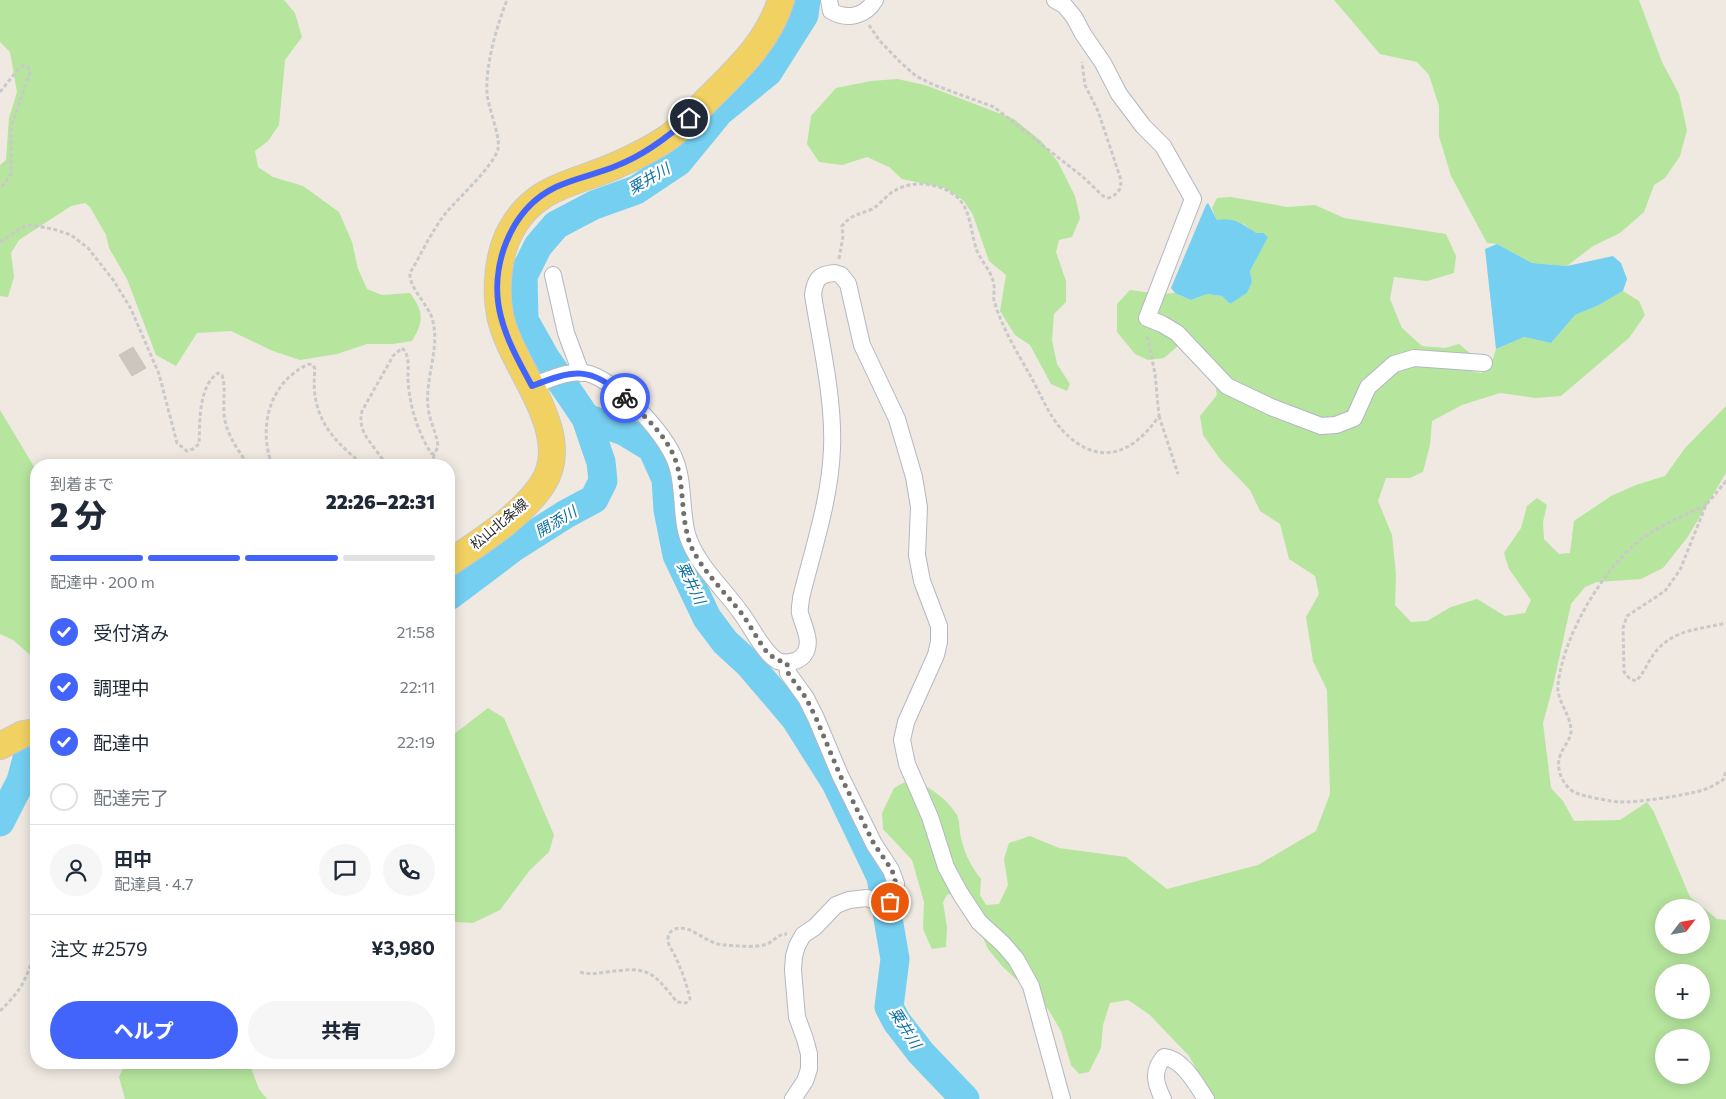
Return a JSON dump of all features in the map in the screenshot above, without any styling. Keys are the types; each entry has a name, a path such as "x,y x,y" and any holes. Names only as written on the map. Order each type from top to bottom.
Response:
{"main road":[{"name":"松山北条線","path":"455,558 521,509 542,485 553,460 550,435 539,383 510,343 500,316 498,286 501,257 511,230 528,206 555,188 616,166 667,138 754,52 769,29 781,0"},
{"path":"0,746 23,734 30,733"}],"street":[{"path":"828,0 831,11 840,16 862,14 875,0"},
{"path":"1055,0 1064,5 1074,17 1103,63 1119,94 1143,126 1163,146 1193,199 1147,318 1177,333 1227,386 1271,407 1321,426 1336,426 1354,418 1368,387 1394,364 1414,358 1484,363"},
{"path":"539,383 574,374 589,373 620,393 649,420 666,441 678,469 688,538 712,578 738,609 768,653 777,660 787,663 798,660 804,655 808,643 800,612 824,511 832,450 831,416 813,294 815,282 822,276 835,273 841,275 848,284 862,345 898,419 906,446 919,507 917,556 922,581 938,626 939,642 936,655 906,722 902,740 907,764 930,817 946,867 960,893 980,922 1016,959 1031,986 1062,1099"},
{"path":"553,275 574,374"},
{"path":"787,663 788,673 806,698 840,775 874,844 892,870 896,884 894,900 884,902 867,898 849,900 836,905 815,927 802,935 794,956 793,970 797,1017 809,1054 809,1069 805,1081 793,1099"},
{"path":"1162,1099 1154,1082 1158,1063 1164,1056 1172,1058 1192,1078 1206,1099"}],"path":[{"path":"434,459 438,447 427,405 434,326 426,306 410,278 410,273 444,216 496,155 499,140 488,103 488,66 500,18 507,0"},
{"path":"862,14 879,40 916,76 934,85 994,107 1083,177 1103,196 1108,198 1117,195 1121,188 1121,180 1098,111 1085,85 1081,40 1083,34"},
{"path":"0,92 20,68 24,66 28,68 30,72 11,127 11,174 0,190"},
{"path":"835,273 843,236 842,226 848,218 874,208 896,189 931,184 945,189 959,198 968,214 971,233 978,253 988,268 994,284 994,299 1015,349 1062,430 1086,448 1094,452 1109,454 1122,451 1134,444 1150,429 1159,416"},
{"path":"0,242 21,228 31,225 53,229 71,235 80,241 114,281 135,316 159,374 177,443 187,451 199,444 205,391 212,377 218,373 222,375 225,390 224,411 226,424 231,439 244,459"},
{"path":"1147,318 1147,334 1159,416 1178,474"},
{"path":"382,459 364,434 360,420 362,411 393,356 402,348 406,351 408,358 408,388 416,424 426,446 434,454"},
{"path":"270,459 266,450 264,434 268,408 275,395 290,377 309,364 315,368 314,395 322,419 330,433 346,452 356,459"},
{"path":"1726,481 1706,505 1680,570 1675,577 1664,591 1627,616 1623,628 1624,672 1630,679 1636,681 1642,675 1656,650 1668,639 1684,632 1726,622"},
{"path":"1706,505 1650,534 1634,546 1608,573 1581,616 1567,646 1558,685 1560,701 1570,723 1571,733 1559,753 1558,770 1564,782 1575,793 1621,802 1703,790 1723,780 1726,771"},
{"path":"580,972 588,975 623,970 646,971 653,974 677,1002 681,1004 686,1003 690,998 687,984 668,944 668,936 671,931 679,927 689,929 712,942 723,945 762,945 769,943 780,934 802,935"},
{"path":"0,1011 25,982 30,967"}],"green space":[{"path":"0,0 284,0 295,13 302,37 285,60 279,125 268,141 255,151 258,167 273,177 303,186 339,212 352,242 358,269 367,289 382,295 410,293 415,300 421,317 419,328 412,341 393,344 367,344 337,354 300,360 273,351 231,331 197,333 176,366 156,355 127,279 109,248 106,235 90,207 85,203 71,206 19,240 11,253 14,277 8,297 0,296 0,165 6,160 9,118 17,92 10,52 0,42"},
{"path":"1334,0 1639,0 1662,62 1679,94 1687,130 1680,156 1665,178 1654,185 1644,212 1620,233 1593,246 1567,266 1532,263 1497,244 1487,243 1451,176 1439,136 1439,106 1429,75 1417,62 1380,54"},
{"path":"897,79 925,85 1014,119 1041,141 1058,162 1075,196 1080,218 1072,237 1059,240 1056,252 1066,281 1066,302 1054,314 1052,340 1057,364 1070,384 1067,391 1051,384 1030,345 1015,335 1000,311 1006,275 989,261 973,215 964,201 945,188 902,179 889,167 867,157 842,165 819,162 807,144 811,116 836,88 871,81"},
{"path":"1231,197 1287,207 1315,205 1344,218 1446,234 1456,256 1454,273 1427,281 1394,277 1390,299 1402,328 1422,346 1445,348 1459,344 1471,354 1471,371 1482,373 1492,361 1496,349 1524,337 1551,343 1575,315 1597,306 1623,291 1639,301 1645,315 1629,338 1561,396 1536,398 1500,393 1462,405 1432,421 1430,445 1423,472 1410,478 1386,478 1378,501 1392,535 1396,574 1395,605 1411,622 1427,621 1451,607 1477,599 1505,616 1525,613 1531,600 1509,569 1504,553 1521,528 1527,506 1537,498 1547,505 1543,522 1544,539 1559,554 1570,553 1574,521 1611,496 1636,485 1665,476 1685,448 1726,406 1726,473 1687,538 1663,568 1641,579 1597,582 1585,587 1571,604 1543,723 1551,788 1563,801 1574,821 1620,820 1647,802 1654,812 1692,899 1655,899 1655,954 1710,954 1710,913 1717,919 1726,920 1726,1099 1213,1099 1189,1056 1150,1015 1128,1000 1110,1003 1103,1025 1101,1048 1089,1072 1079,1074 1071,1065 1061,1031 1048,1009 1002,966 988,949 980,931 954,892 947,895 943,902 947,927 946,947 932,949 923,929 924,902 912,860 883,829 882,813 894,788 912,778 942,798 957,815 964,850 971,865 981,879 980,895 986,905 999,904 1008,885 1004,859 1009,843 1030,836 1059,848 1126,857 1167,889 1258,865 1316,831 1330,794 1327,690 1313,661 1306,617 1319,594 1315,576 1289,559 1280,524 1260,511 1250,490 1220,459 1203,435 1200,416 1217,395 1212,366 1179,345 1164,358 1148,360 1135,354 1117,332 1117,304 1130,290 1158,294 1175,293 1191,300 1207,294 1222,296 1230,304 1247,293 1252,282 1250,271 1256,260 1256,234 1244,224 1217,221 1212,208 1217,198"},
{"path":"0,410 30,460 30,655 13,640 0,634"},
{"path":"488,708 504,718 554,835 549,852 530,870 500,910 473,923 455,922 455,733"},
{"path":"122,1069 251,1069 259,1089 267,1099 125,1099 119,1077"}],"water":[{"path":"1208,203 1217,220 1233,220 1256,233 1263,233 1268,237 1250,271 1252,282 1247,293 1230,304 1222,296 1207,294 1191,300 1175,293 1171,288"},
{"path":"1497,244 1532,263 1567,266 1613,256 1621,263 1627,279 1623,291 1597,306 1575,315 1551,343 1524,337 1496,349 1485,249"}],"building":[{"path":"133,347 146,368 132,376 119,355"}],"waterway":[{"name":"粟井川","path":"806,0 804,15 768,72 719,112 678,162 636,190 594,205 556,225 538,246 523,276 524,320 546,359 586,418 624,431 652,448 666,479 668,510 677,555 707,618 725,642 749,664 795,718 836,783 881,877 895,959 889,1007 897,1022 921,1053 965,1099"},
{"name":"開添川","path":"455,591 514,547 566,514 594,499 603,481 601,462 586,418"},
{"name":"開添川","path":"0,822 21,781 30,754"}],"way so far":[{"path":"625,398 649,420 666,441 672,453 678,469 688,538 699,559 743,616 768,653 777,660 787,663 788,673 794,684 806,698 840,775 874,844 892,870 896,884 894,900 890,902"}],"route":[{"path":"625,398 604,381 589,373 568,374 532,386 510,343 500,316 498,286 501,257 511,230 528,206 555,188 616,166 642,152 667,138 689,118"}]}
